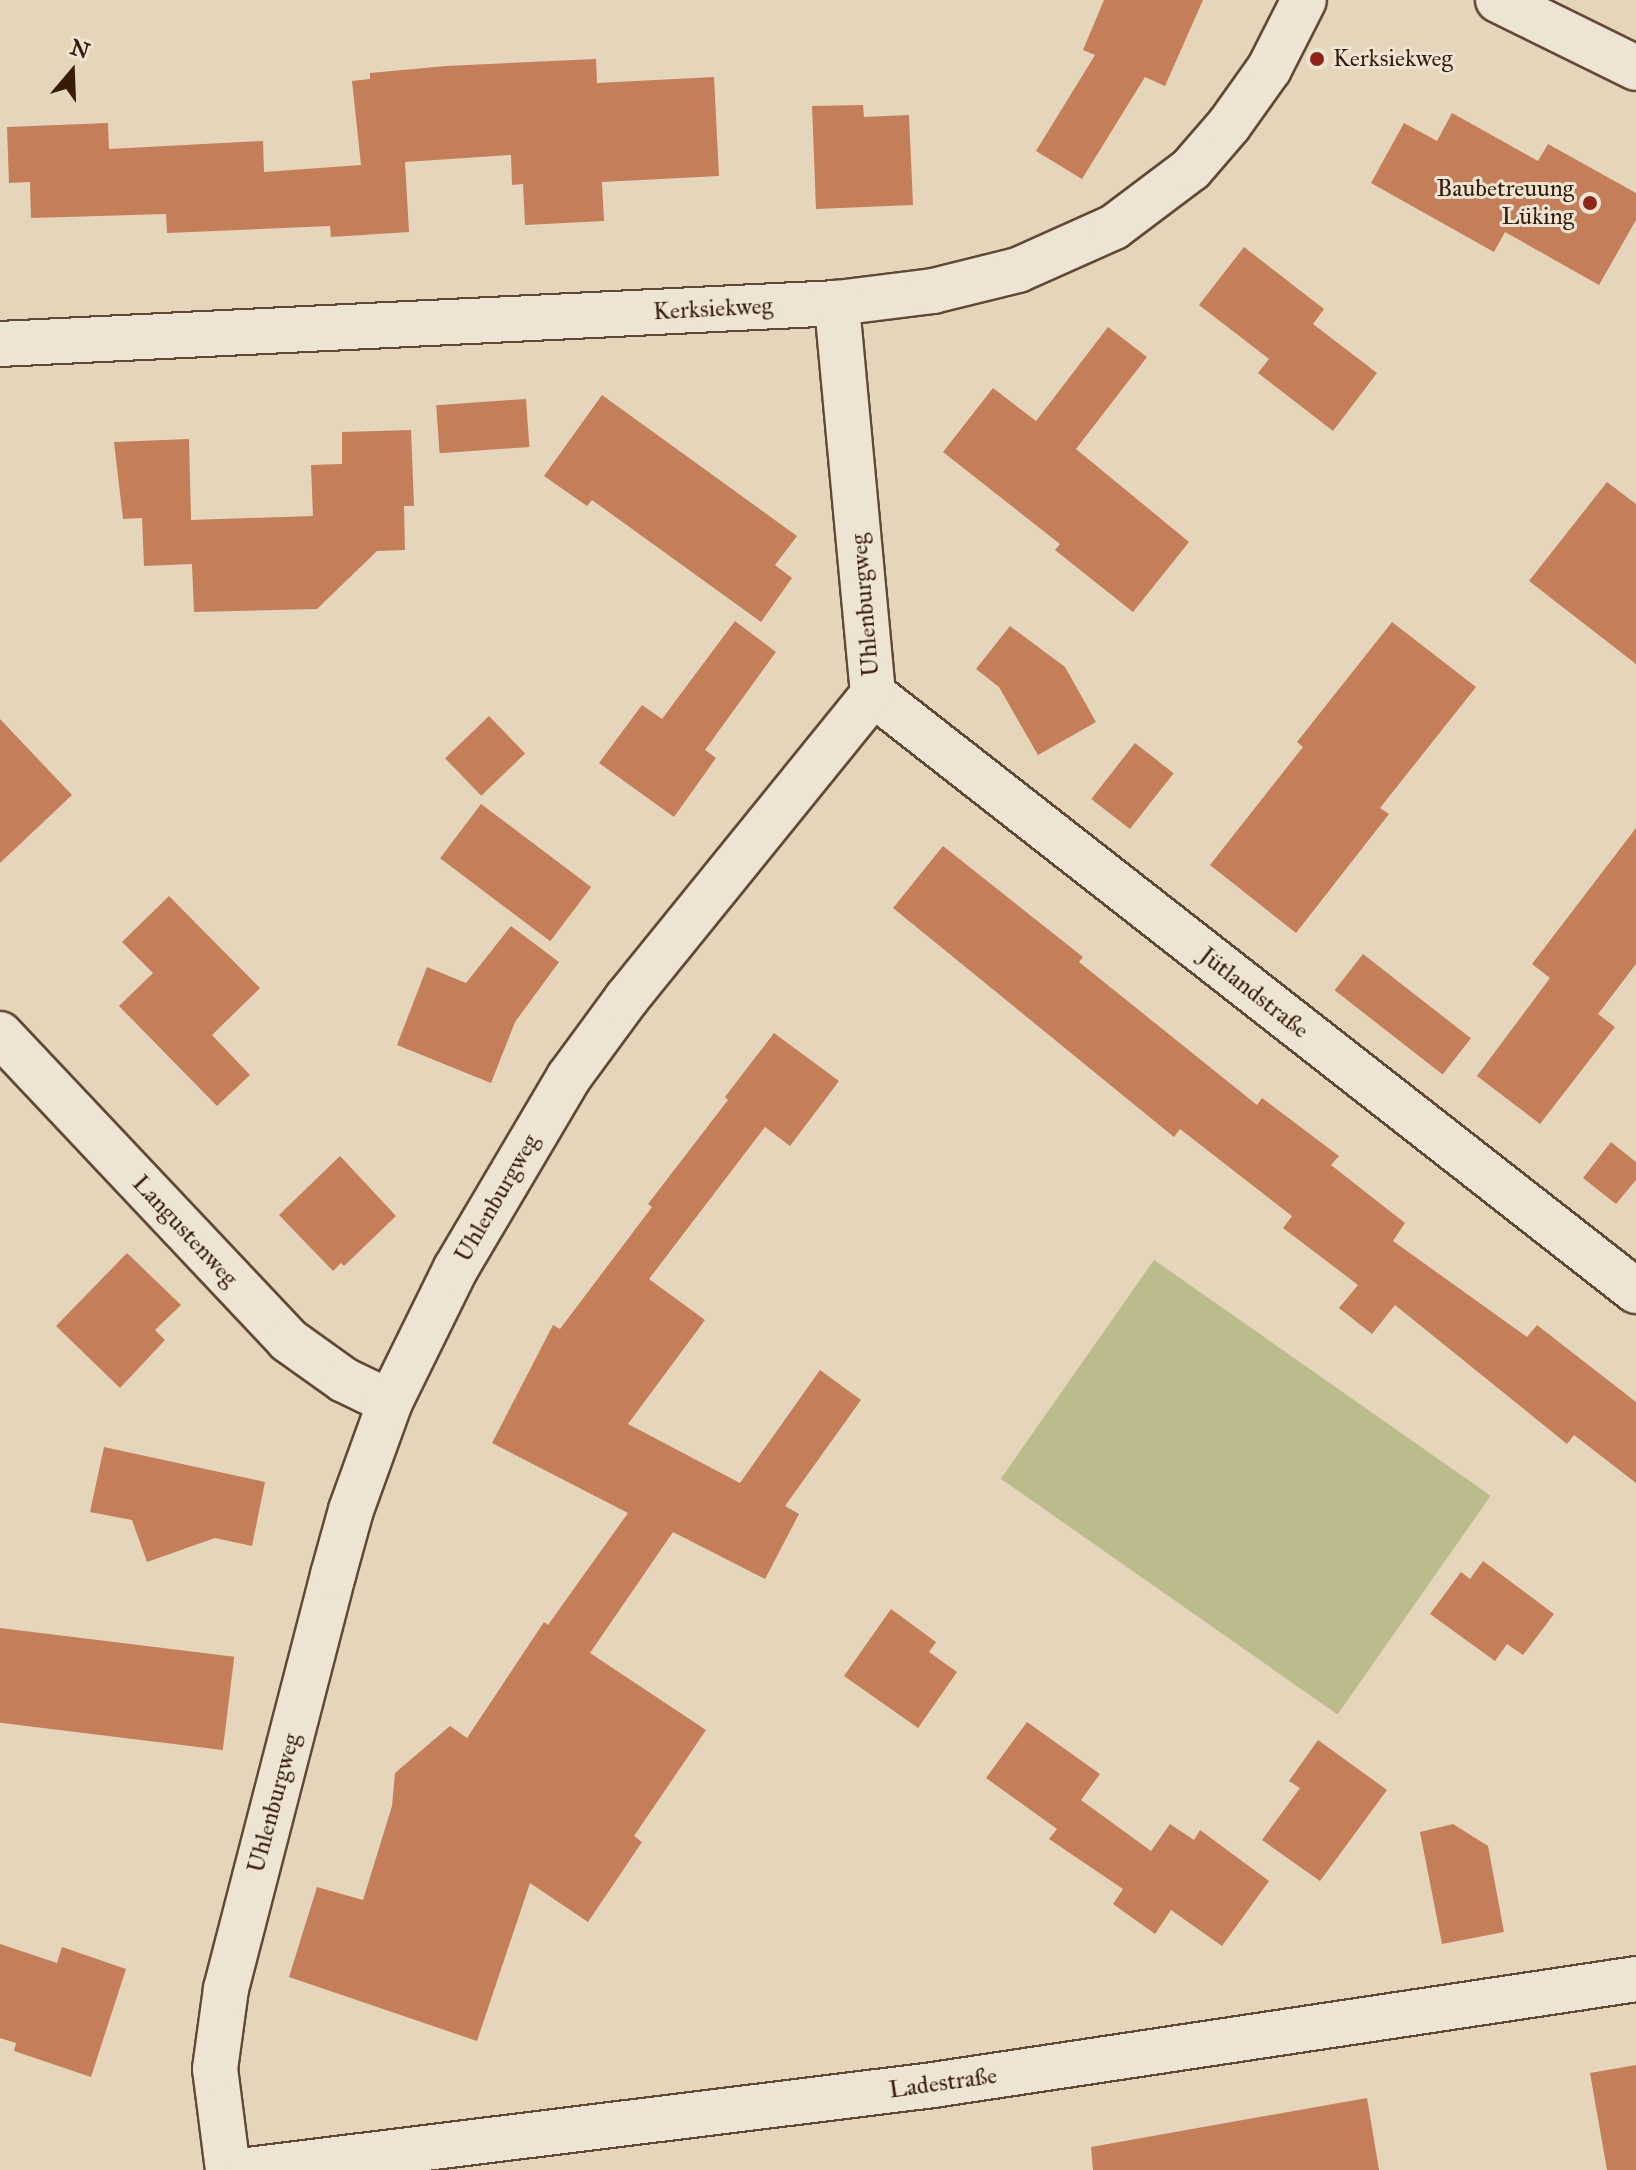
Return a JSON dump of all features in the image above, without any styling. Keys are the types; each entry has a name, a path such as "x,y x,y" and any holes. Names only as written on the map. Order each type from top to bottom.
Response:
{"street":[{"name":"Kerksiekweg","path":"0,344 837,303 933,291 1018,270 1114,227 1191,169 1229,125 1269,69 1304,0"},
{"path":"1498,0 1636,68"},
{"name":"Uhlenburgweg","path":"228,2170 215,2069 226,1989 340,1549 390,1402 456,1268 569,1077 627,998 873,694 837,303"},
{"name":"Jütlandstraße","path":"873,694 1636,1291"},
{"name":"Langustenweg","path":"0,1034 288,1340 344,1380 390,1402"},
{"name":"Ladestraße","path":"248,2170 933,2085 1636,1979"}],"shaded area":[{"path":"1154,1260 1491,1496 1338,1714 1001,1479"}],"building":[{"path":"1104,0 1203,0 1165,86 1145,77 1082,179 1036,151 1095,55 1083,50"},
{"path":"596,59 597,83 714,77 719,176 602,182 604,221 525,225 523,184 512,185 511,155 405,162 409,232 331,237 330,226 167,233 166,214 31,218 30,182 9,183 7,127 108,123 109,149 263,141 264,172 361,165 352,81 370,79 370,73 446,66"},
{"path":"863,105 864,117 909,115 913,205 816,209 812,106"},
{"path":"1452,113 1538,161 1548,144 1636,193 1636,220 1599,285 1505,232 1494,252 1371,183 1404,123 1437,141"},
{"path":"1244,247 1324,309 1313,324 1377,373 1333,431 1258,373 1269,359 1199,305"},
{"path":"1108,327 1147,357 1076,449 1189,542 1133,612 1055,550 1060,544 943,452 993,388 1036,421"},
{"path":"602,395 797,536 775,565 792,578 761,622 592,500 587,506 544,476"},
{"path":"526,399 529,447 440,453 436,405"},
{"path":"411,430 414,506 404,506 405,550 377,551 317,609 194,612 192,564 144,566 142,518 123,519 114,442 189,439 191,520 313,516 311,465 342,464 342,432"},
{"path":"1607,482 1636,504 1636,664 1529,581"},
{"path":"735,621 776,652 705,750 716,758 674,817 599,763 642,705 662,719"},
{"path":"1392,622 1476,687 1380,808 1389,814 1296,933 1210,865 1303,747 1297,742"},
{"path":"1010,626 1065,667 1096,722 1038,755 999,687 976,669"},
{"path":"489,716 525,753 481,796 445,758"},
{"path":"0,719 72,795 0,863"},
{"path":"1135,743 1174,773 1130,829 1091,799"},
{"path":"481,804 591,887 550,941 440,858"},
{"path":"1636,828 1636,964 1598,1014 1615,1027 1540,1124 1477,1076 1550,978 1532,964"},
{"path":"943,846 1083,957 1079,962 1257,1105 1262,1098 1339,1156 1331,1165 1405,1223 1393,1241 1527,1337 1537,1325 1636,1402 1636,1483 1574,1435 1567,1444 1395,1305 1372,1334 1339,1308 1358,1285 1283,1228 1292,1216 1180,1129 1174,1137 893,908"},
{"path":"169,896 260,988 212,1035 250,1075 217,1106 119,1006 153,973 122,942"},
{"path":"511,926 559,962 515,1022 491,1083 397,1045 427,967 466,983"},
{"path":"1363,954 1471,1038 1443,1075 1335,990"},
{"path":"774,1033 839,1081 790,1146 765,1127 649,1279 705,1320 628,1424 740,1483 820,1370 861,1400 785,1506 799,1514 765,1579 673,1532 590,1653 706,1730 634,1836 642,1842 588,1922 530,1883 477,2041 289,1977 317,1887 363,1900 392,1806 395,1773 450,1726 467,1738 544,1622 548,1625 628,1513 492,1443 553,1325 560,1329 652,1207 648,1204 728,1100 725,1097"},
{"path":"1611,1142 1636,1162 1636,1180 1616,1204 1583,1178"},
{"path":"340,1156 396,1216 344,1266 341,1263 333,1271 279,1215"},
{"path":"127,1253 181,1305 155,1330 165,1340 120,1388 56,1326"},
{"path":"104,1447 265,1482 252,1546 215,1538 147,1562 132,1520 90,1512"},
{"path":"1483,1561 1554,1614 1523,1655 1507,1644 1495,1661 1430,1614 1461,1572 1470,1579"},
{"path":"891,1609 936,1642 929,1652 957,1672 918,1728 844,1676"},
{"path":"0,1628 234,1657 223,1750 0,1723"},
{"path":"1027,1722 1100,1774 1081,1800 1151,1851 1170,1824 1194,1840 1200,1830 1269,1881 1222,1946 1171,1910 1155,1934 1113,1904 1123,1889 1049,1839 1057,1829 986,1778"},
{"path":"1318,1740 1387,1790 1320,1881 1262,1840 1300,1788 1289,1781"},
{"path":"1453,1824 1488,1846 1504,1932 1442,1944 1420,1832"},
{"path":"0,1944 57,1963 62,1947 126,1969 91,2077 14,2051 16,2043 0,2038"},
{"path":"1636,2065 1636,2170 1607,2170 1590,2073"},
{"path":"1367,2098 1379,2170 1093,2170 1091,2147"}],"place":[{"name":"Kerksiekweg","path":"1317,59"},
{"name":"Baubetreuung Lüking","path":"1590,203"}]}
